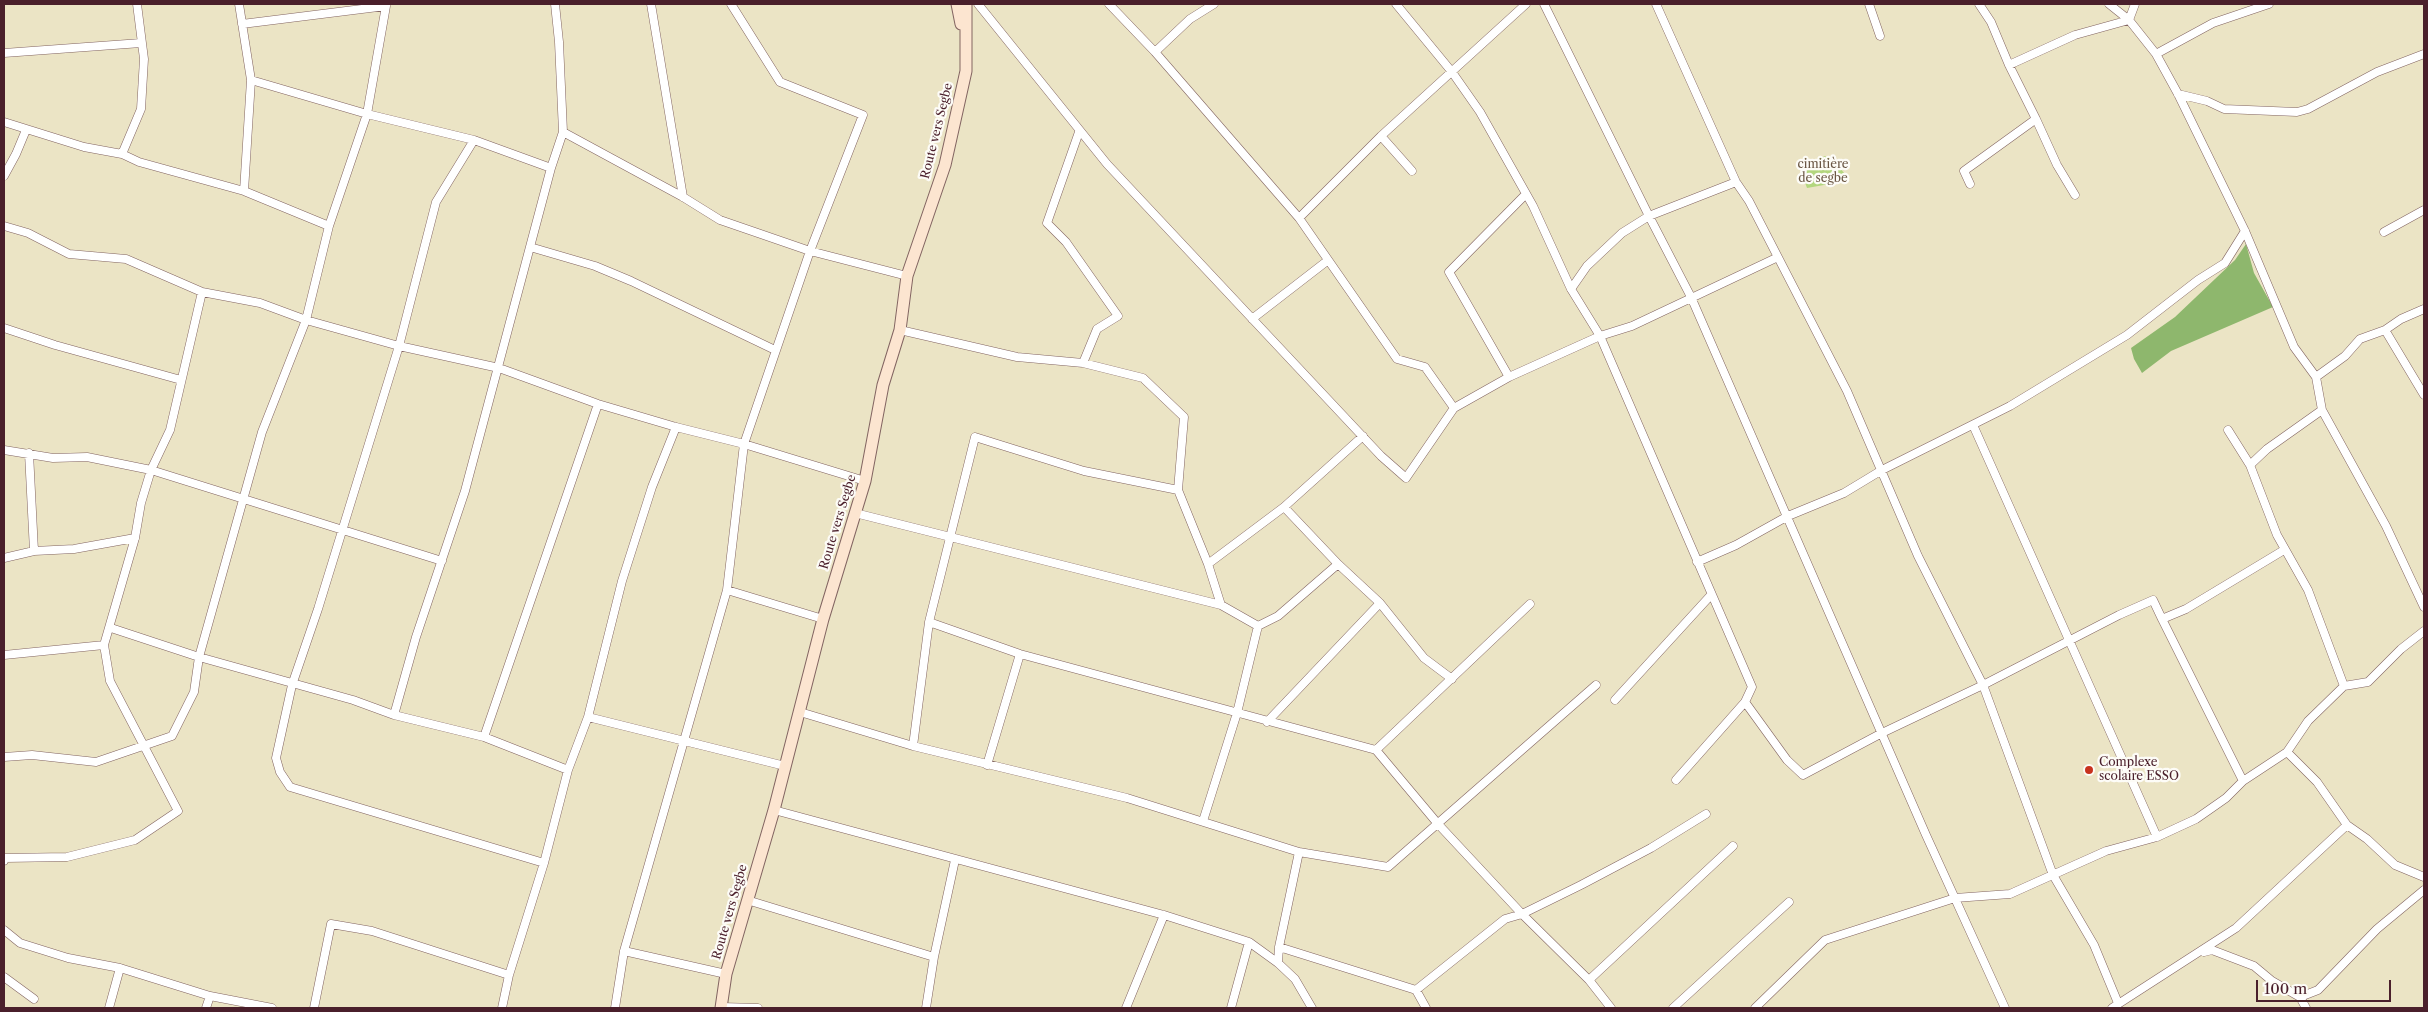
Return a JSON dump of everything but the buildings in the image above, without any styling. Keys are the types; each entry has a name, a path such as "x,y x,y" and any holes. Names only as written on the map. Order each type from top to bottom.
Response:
{"main road":[{"name":"Route vers Segbe","path":"721,1008 726,974 774,810 823,619 865,481 883,385 900,330 908,276 947,156 967,61 957,4"},
{"name":"Route vers Segbe","path":"965,41 966,4"}],"street":[{"path":"122,154 141,109 144,59 137,4"},
{"path":"239,4 251,80 244,191"},
{"path":"394,715 416,638 464,491 499,368 551,168 563,132 559,42 555,4"},
{"path":"651,4 683,197"},
{"path":"615,1008 624,951 727,590 744,444 810,251 863,115 780,82 731,4"},
{"path":"978,4 1045,86 1079,132 1252,319 1363,436 1406,478 1454,408 1509,377 1600,336 1632,326 1776,258"},
{"path":"1109,4 1155,52 1299,218 1327,261 1397,359 1425,367 1454,408"},
{"path":"1155,52 1190,19 1214,4"},
{"path":"1396,4 1452,72 1480,112 1526,194 1571,289 1600,336 1752,687 1745,702 1676,780"},
{"path":"1299,218 1381,136 1526,4"},
{"path":"1544,4 1648,216 1691,297 2005,1008"},
{"path":"1656,4 1736,182 1749,201 1776,258 1847,391 1918,556 1982,685 2053,875 2094,945 2115,1006 2236,928 2347,825"},
{"path":"1869,4 1880,36"},
{"path":"1979,4 1991,22 2056,166 2075,195"},
{"path":"2109,4 2129,20 2156,54 2178,94 2245,231 2294,347 2316,377 2322,410 2386,526 2424,607"},
{"path":"2129,20 2135,4"},
{"path":"2156,54 2213,23 2269,4"},
{"path":"4,757 32,755 96,762 172,736 194,692 199,657 242,498 262,432 306,320 329,226 366,114 386,6 242,24"},
{"path":"2009,65 2075,35 2129,20"},
{"path":"4,53 142,43"},
{"path":"2178,94 2224,109 2297,112 2308,109 2377,72 2424,54"},
{"path":"251,80 366,114 474,140 551,168"},
{"path":"1970,184 1964,171 2036,119"},
{"path":"4,122 84,148 122,154 139,162 244,191 329,226"},
{"path":"4,176 26,130"},
{"path":"563,132 683,197 720,220 810,251 908,276"},
{"path":"1079,132 1047,223 1066,242 1118,316 1097,329 1083,363"},
{"path":"1381,136 1412,171"},
{"path":"474,140 436,202 399,346 292,685 276,758 280,772 290,787 544,863"},
{"path":"1571,289 1586,266 1603,249 1622,233 1648,216 1736,182"},
{"path":"1509,377 1448,272 1526,194"},
{"path":"2384,232 2424,210"},
{"path":"4,226 28,234 69,254 126,259 202,292 260,302 306,320 399,346 499,368 598,404 676,428 744,444 865,481"},
{"path":"1697,562 1736,545 1788,516 1844,493 1882,470 2010,406 2127,335 2198,280 2225,264 2245,231"},
{"path":"530,247 595,266 631,280 775,350"},
{"path":"1252,319 1327,261"},
{"path":"4,860 5,858 67,856 136,840 178,811 110,681 104,645 111,628 136,538 141,503 151,470 170,430 202,292"},
{"path":"2316,377 2345,356 2360,339 2385,330 2401,319 2424,308"},
{"path":"4,328 54,345 181,380"},
{"path":"900,330 1017,357 1083,363 1143,378 1184,418 1178,490 1208,564 1221,605"},
{"path":"2385,330 2424,395"},
{"path":"484,737 598,404"},
{"path":"2250,465 2267,449 2322,410"},
{"path":"1973,425 2157,837"},
{"path":"502,1008 509,975 544,863 568,770 588,717 622,582 652,487 676,428"},
{"path":"2228,430 2250,465 2284,550 2308,590 2344,686"},
{"path":"1208,564 1284,507 1363,436"},
{"path":"913,746 929,622 976,437 1084,470 1178,490"},
{"path":"4,450 53,458 87,457 151,470 442,561"},
{"path":"30,453 34,551"},
{"path":"1284,507 1338,564 1380,603 1424,658 1452,679"},
{"path":"855,513 950,535 1060,566 1221,605 1258,626"},
{"path":"4,558 34,551 74,549 136,538"},
{"path":"2162,619 2186,609 2284,550"},
{"path":"1203,820 1237,713 1258,626 1278,616 1338,564"},
{"path":"727,590 823,619"},
{"path":"1615,700 1711,595"},
{"path":"1745,702 1787,760 1803,774 2070,639 2152,600 2243,781"},
{"path":"1267,722 1380,603"},
{"path":"1376,750 1530,604"},
{"path":"929,622 1020,654 1376,750 1438,824 1522,914 1589,980 1611,1008"},
{"path":"111,628 292,685 353,700 394,715 484,737 568,770"},
{"path":"1755,1008 1825,940 1956,898 2010,894 2106,852 2157,837 2196,818 2226,798 2243,781 2287,752 2308,721 2344,686 2368,682 2401,648 2424,631"},
{"path":"4,655 104,645"},
{"path":"987,766 1020,654"},
{"path":"800,712 987,766 1109,793 1203,820 1299,852 1388,867 1596,685"},
{"path":"588,717 785,766"},
{"path":"2287,752 2317,782 2347,825 2367,839 2395,865 2424,877"},
{"path":"774,810 1164,915 1249,942 1278,963 1295,980 1312,1008"},
{"path":"1416,990 1505,919 1522,914 1642,853 1706,814"},
{"path":"1589,980 1733,846"},
{"path":"1278,963 1279,947 1299,852"},
{"path":"926,1008 934,957 955,860"},
{"path":"2300,997 2318,990 2377,929 2424,890"},
{"path":"747,900 934,957"},
{"path":"1673,1008 1789,902"},
{"path":"1126,1008 1164,915"},
{"path":"314,1008 330,924 372,931 509,975"},
{"path":"4,930 20,943 68,958 120,968 210,996 272,1008"},
{"path":"1231,1008 1249,942"},
{"path":"1279,947 1416,990 1426,1008"},
{"path":"2197,954 2212,950 2254,966 2290,993 2300,997 2306,1008"},
{"path":"624,951 726,974"},
{"path":"109,1008 120,968"},
{"path":"4,977 34,999"},
{"path":"206,1008 210,996"},
{"path":"721,1008 758,1008"}],"green space":[{"name":"cimitière de segbe","path":"1825,156 1845,174 1841,182 1807,188 1803,177 1811,163"},
{"path":"2246,244 2254,273 2273,307 2171,351 2142,373 2134,359 2131,348 2175,317 2235,260"}],"place":[{"name":"Complexe scolaire ESSO","path":"2089,770"}]}
